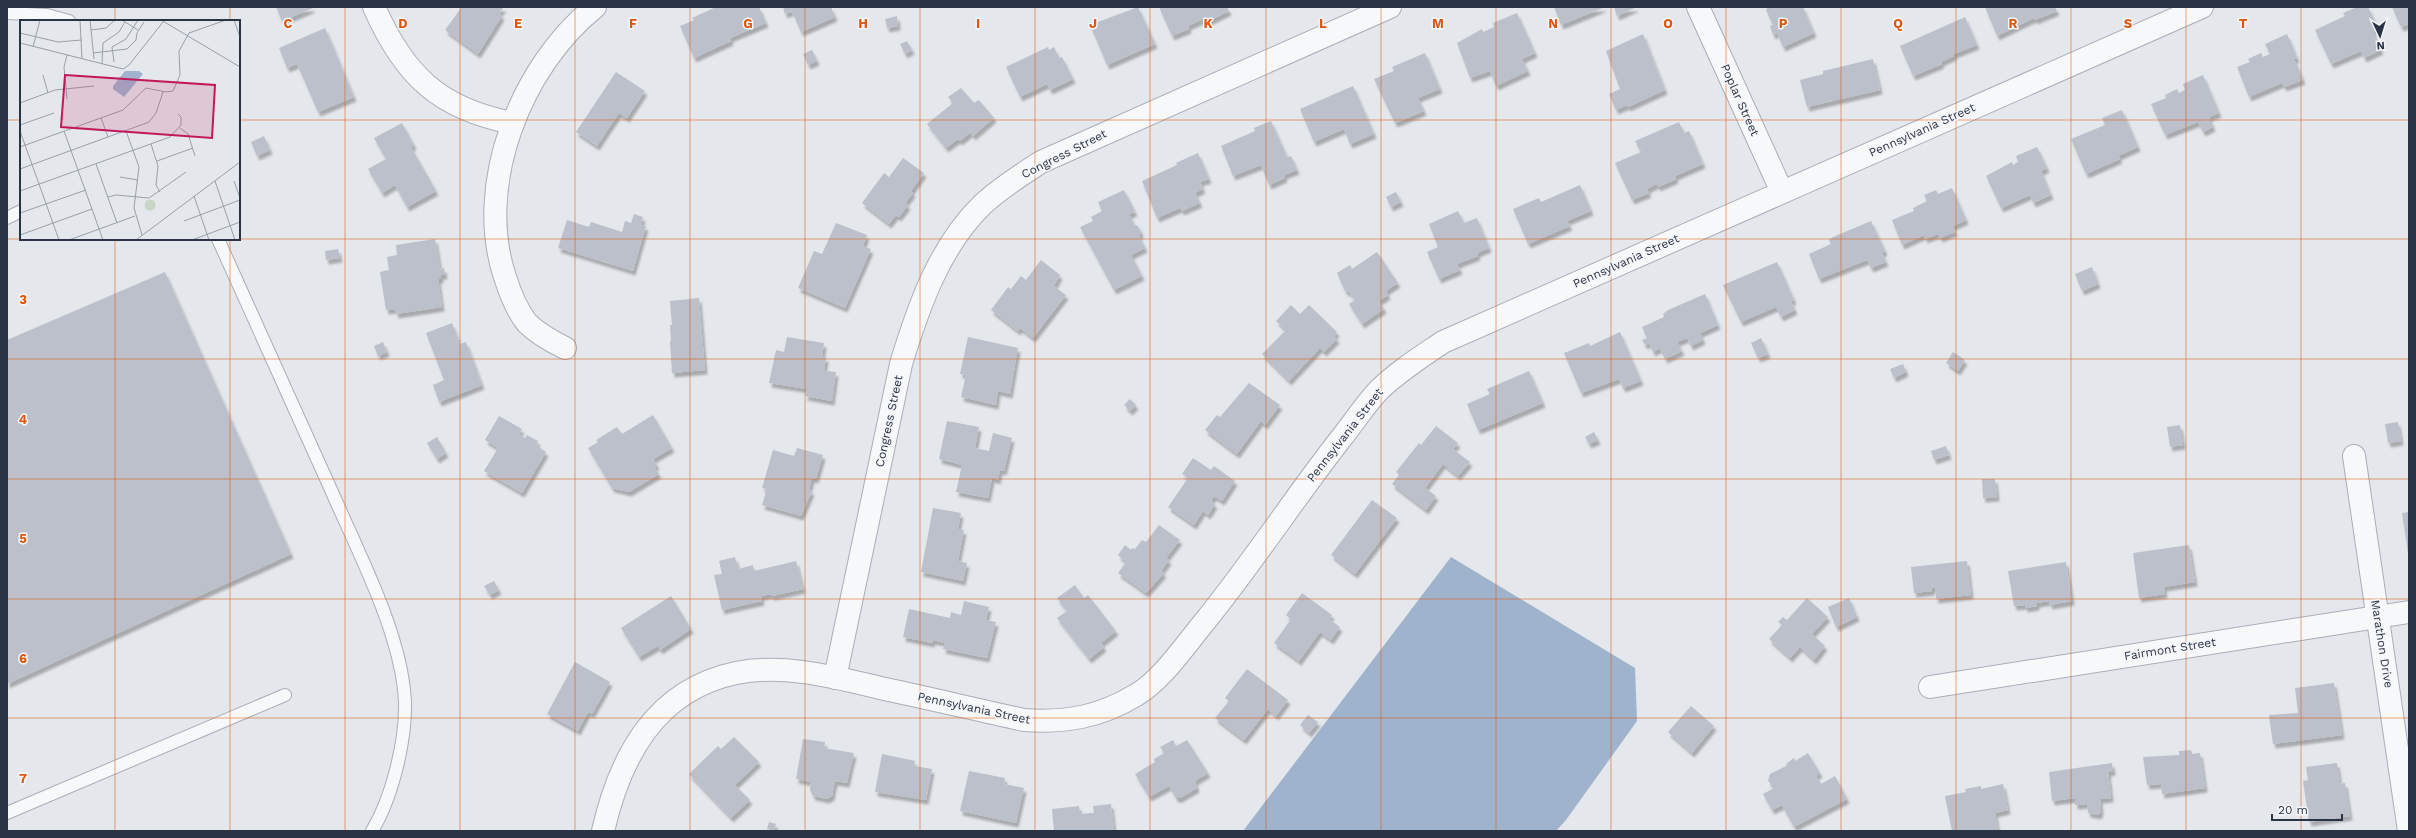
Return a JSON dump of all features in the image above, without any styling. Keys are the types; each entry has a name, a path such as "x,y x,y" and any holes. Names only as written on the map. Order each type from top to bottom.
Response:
{"street":[{"path":"374,7 387,37 402,60 422,82 444,99 470,111 513,123"},
{"path":"565,348 543,337 527,322 512,300 501,264 496,228 495,199 501,162 513,123 535,77 558,43 574,23 595,7"},
{"name":"Poplar Street","path":"1698,7 1782,192"},
{"name":"Pennsylvania Street","path":"603,831 608,808 631,751 642,733 664,709 691,690 716,679 737,673 776,671 835,678 1024,720 1052,722 1080,719 1107,711 1137,695 1156,679 1228,593 1318,468 1378,391 1409,365 1443,342 2202,7"},
{"name":"Congress Street","path":"835,678 901,364 913,324 928,286 955,237 982,205 1013,179 1041,162 1378,9"},
{"name":"Marathon Drive","path":"2354,456 2409,831"},
{"name":"Fairmont Street","path":"1930,687 2409,612"}],"lane":[{"path":"7,13 47,15 65,20"},
{"path":"7,218 20,212"},
{"path":"218,240 361,557 388,623 399,664 405,703 401,740 392,783 381,816 372,831"},
{"path":"7,813 285,694"}],"water":[{"path":"1451,557 1635,668 1637,721 1566,820 1556,831 1243,831"}],"building":[{"path":"276,7 312,7 313,8 282,21"},
{"path":"459,7 504,7 499,13 502,16 478,54 445,30 461,8"},
{"path":"716,7 759,7 766,23 730,38 731,41 694,58 680,26 694,20 692,18"},
{"path":"783,7 831,7 835,17 801,32 792,11 785,14"},
{"path":"1138,7 1155,44 1107,65 1090,25"},
{"path":"1159,7 1227,7 1229,11 1205,23 1203,19 1188,26 1189,29 1172,36"},
{"path":"1554,7 1605,7 1561,25"},
{"path":"1614,7 1637,7 1617,16"},
{"path":"1768,7 1803,7 1814,33 1783,47 1777,33 1773,35 1770,26 1773,25 1766,10"},
{"path":"1985,7 2055,7 2057,11 2035,20 2034,18 1997,36"},
{"path":"2357,7 2368,7 2378,28 2373,31 2381,50 2364,58 2361,51 2331,64 2315,30 2345,16 2343,13"},
{"path":"2392,7 2409,7 2409,24 2401,27"},
{"path":"1517,13 1535,53 1522,59 1528,71 1496,86 1490,71 1470,78 1457,43 1482,29 1483,32 1494,27 1493,23"},
{"path":"897,16 898,26 887,28 885,19"},
{"path":"1965,17 1977,45 1954,54 1954,56 1941,62 1942,64 1913,76 1900,46"},
{"path":"325,28 354,97 318,112 297,64 287,68 279,48"},
{"path":"1643,34 1665,90 1628,107 1627,105 1616,110 1609,94 1620,89 1606,51"},
{"path":"2287,34 2297,58 2294,59 2303,80 2284,87 2282,83 2249,97 2237,67 2250,62 2248,59 2261,53 2263,57 2270,54 2265,44"},
{"path":"907,41 912,50 905,54 900,44"},
{"path":"1048,47 1049,50 1054,47 1059,58 1062,57 1073,79 1050,90 1047,84 1020,97 1006,67"},
{"path":"812,50 817,61 808,65 803,54"},
{"path":"1425,53 1440,89 1418,98 1424,111 1395,123 1374,79 1394,71 1392,67"},
{"path":"1873,59 1880,90 1807,107 1800,80 1823,74 1823,71"},
{"path":"616,72 645,91 627,118 619,113 597,146 576,132"},
{"path":"2203,75 2219,113 2209,117 2213,127 2203,132 2198,122 2165,135 2151,104 2166,98 2165,95 2177,89 2179,93 2185,90 2183,84"},
{"path":"1353,86 1374,134 1350,144 1344,129 1314,142 1300,109"},
{"path":"961,88 974,103 979,100 994,118 973,136 969,130 970,133 960,141 958,139 946,148 927,124 953,103 948,97"},
{"path":"2122,110 2138,147 2118,156 2120,159 2086,174 2071,139 2105,125 2102,118"},
{"path":"1271,121 1287,157 1291,156 1297,170 1284,175 1285,178 1269,185 1261,165 1233,176 1221,146 1255,131 1254,128"},
{"path":"1679,122 1684,133 1689,131 1703,164 1675,176 1676,179 1658,187 1657,184 1647,189 1649,193 1632,200 1615,163 1641,152 1635,141"},
{"path":"402,123 414,145 411,147 436,191 407,207 395,185 382,193 368,169 386,159 374,138"},
{"path":"264,136 270,150 257,156 251,142"},
{"path":"2037,147 2047,168 2041,171 2051,195 2033,203 2030,195 2001,208 1986,176 2012,162 2013,165 2018,162 2016,156"},
{"path":"1198,153 1209,179 1200,182 1203,189 1195,193 1200,203 1182,211 1180,208 1157,218 1142,181 1177,165 1176,163"},
{"path":"903,158 924,173 911,191 913,193 905,203 908,205 899,217 896,215 889,224 862,203 884,173 889,177"},
{"path":"1580,185 1591,211 1567,221 1570,226 1528,244 1513,209 1539,198 1541,202"},
{"path":"1952,188 1966,220 1953,226 1955,232 1940,238 1938,234 1925,239 1924,235 1902,245 1892,220 1914,211 1913,208 1927,201 1924,195 1936,190 1938,194"},
{"path":"1124,190 1135,212 1129,214 1134,225 1138,226 1141,232 1139,236 1145,248 1131,255 1142,276 1114,290 1080,227 1093,221 1091,217 1102,211 1098,202"},
{"path":"1396,192 1401,202 1391,207 1386,197"},
{"path":"1458,211 1464,223 1477,218 1489,248 1477,253 1478,256 1457,264 1460,270 1439,279 1427,252 1438,247 1429,224"},
{"path":"634,214 643,217 641,225 646,226 633,271 558,248 567,220 589,227 591,222 622,232 625,221 631,223"},
{"path":"1871,221 1885,251 1882,253 1886,262 1871,268 1867,260 1819,279 1809,254 1831,244 1829,240 1833,237"},
{"path":"836,223 867,235 863,246 871,249 845,308 798,288 814,251 822,254"},
{"path":"435,239 440,269 444,268 445,275 441,275 441,279 438,279 442,307 396,314 395,309 386,310 380,272 389,270 387,257 397,255 396,245"},
{"path":"338,249 340,258 326,260 325,251"},
{"path":"1377,252 1398,283 1386,291 1388,295 1379,301 1384,309 1362,324 1349,304 1355,300 1349,292 1345,291 1337,273 1350,265 1352,269"},
{"path":"1041,260 1060,275 1054,286 1066,295 1033,338 1020,328 1018,331 991,310 1008,287 1011,289 1021,276 1026,280"},
{"path":"1777,262 1794,300 1791,301 1795,310 1781,317 1776,307 1741,322 1723,285"},
{"path":"2092,267 2098,284 2082,291 2075,274"},
{"path":"165,272 291,554 7,684 7,340"},
{"path":"1705,294 1718,325 1700,333 1703,340 1691,346 1687,338 1677,342 1682,351 1665,359 1660,348 1653,352 1649,343 1645,345 1642,340 1647,338 1642,327 1664,317 1663,314 1668,310"},
{"path":"699,298 705,370 672,373 670,325 672,325 670,301"},
{"path":"1291,305 1300,314 1309,305 1337,332 1334,336 1337,339 1324,352 1320,348 1289,381 1262,354 1286,330 1276,321"},
{"path":"452,323 460,344 466,342 482,385 439,402 433,385 444,380 426,333"},
{"path":"1620,332 1641,381 1623,388 1619,379 1581,393 1564,353 1589,343 1590,346"},
{"path":"787,337 824,343 822,357 826,357 824,371 836,372 832,401 805,396 807,389 769,383 776,350 784,352"},
{"path":"968,337 1018,348 1010,394 998,391 996,405 961,397 966,375 960,374"},
{"path":"1761,338 1768,354 1758,358 1751,343"},
{"path":"383,342 387,352 378,356 374,346"},
{"path":"1953,352 1965,360 1958,371 1946,363"},
{"path":"1903,364 1906,372 1894,378 1890,369"},
{"path":"1529,371 1543,403 1478,430 1467,404 1490,394 1487,389"},
{"path":"1249,383 1280,405 1265,425 1261,421 1237,454 1205,430 1217,415 1220,417"},
{"path":"1130,399 1136,405 1130,411 1124,405"},
{"path":"653,415 672,448 653,459 657,465 654,467 659,474 629,492 612,488 588,448 598,442 596,440 617,427 622,434"},
{"path":"499,416 522,429 519,434 525,438 527,435 538,441 536,445 546,452 522,493 484,471 498,448 485,440"},
{"path":"947,421 979,427 975,448 989,451 993,433 1012,438 1004,471 1000,470 998,480 992,478 988,498 956,492 962,465 939,459"},
{"path":"2398,422 2401,441 2388,443 2385,424"},
{"path":"2180,425 2183,445 2170,447 2167,427"},
{"path":"1436,426 1458,443 1453,449 1470,462 1458,476 1443,464 1425,488 1436,496 1426,510 1392,484 1399,475 1396,472 1419,443 1421,445"},
{"path":"1594,432 1598,440 1589,444 1585,437"},
{"path":"437,437 446,453 437,459 427,443"},
{"path":"1946,446 1949,455 1934,460 1931,451"},
{"path":"797,448 823,455 816,479 812,478 809,490 812,491 801,516 762,505 767,489 762,488 773,450 794,456"},
{"path":"1193,458 1211,470 1214,466 1235,481 1222,501 1214,496 1211,501 1215,504 1208,515 1203,511 1194,525 1168,507 1188,478 1182,474"},
{"path":"1982,479 1995,479 1997,497 1983,498"},
{"path":"1372,500 1397,518 1355,574 1331,555"},
{"path":"933,508 961,513 958,529 964,530 958,561 967,563 963,581 921,572"},
{"path":"2409,512 2409,552 2408,553 2402,513"},
{"path":"1159,525 1180,540 1166,558 1169,560 1161,571 1164,573 1146,593 1118,573 1126,562 1118,555 1125,545 1131,550 1132,548 1135,549 1142,540 1146,542"},
{"path":"2189,545 2195,582 2164,587 2165,594 2139,598 2133,553"},
{"path":"735,557 738,569 753,565 754,571 796,561 803,589 772,596 771,594 761,596 762,601 722,610 714,575 722,574 719,561"},
{"path":"1967,561 1971,595 1936,599 1935,588 1932,588 1932,591 1914,593 1911,567"},
{"path":"2066,562 2072,601 2050,605 2049,601 2037,603 2037,606 2025,608 2025,605 2014,606 2008,571"},
{"path":"494,581 499,590 490,595 484,586"},
{"path":"1075,585 1084,598 1088,595 1116,631 1101,643 1104,647 1089,659 1057,618 1067,611 1057,598"},
{"path":"1302,593 1332,615 1329,619 1340,627 1331,640 1320,632 1299,661 1274,643 1291,619 1286,615"},
{"path":"671,596 691,629 660,650 658,646 639,657 621,628"},
{"path":"1807,598 1828,617 1812,634 1825,646 1814,660 1800,647 1790,658 1769,639 1782,625 1778,622 1783,617 1787,620"},
{"path":"1849,598 1857,617 1836,627 1828,607"},
{"path":"964,601 989,607 986,620 996,622 987,658 943,649 945,643 933,640 932,643 903,637 909,609 950,618 951,612 961,615"},
{"path":"575,662 610,682 592,714 588,712 578,731 547,714"},
{"path":"1247,669 1288,700 1276,716 1268,709 1244,740 1215,718 1229,701 1225,698"},
{"path":"2334,683 2342,735 2273,744 2269,715 2298,713 2295,688"},
{"path":"1691,706 1714,726 1692,753 1668,732"},
{"path":"1308,715 1318,722 1309,733 1300,725"},
{"path":"734,737 759,762 735,785 750,800 731,818 689,774 718,746 721,749"},
{"path":"803,739 825,742 824,748 854,753 847,783 835,781 832,796 827,799 813,796 810,790 811,782 796,779"},
{"path":"1173,740 1176,746 1187,740 1208,773 1195,781 1197,788 1180,798 1176,798 1169,786 1149,797 1135,774 1155,762 1154,759 1164,753 1160,747"},
{"path":"2191,750 2192,754 2200,753 2205,788 2162,794 2161,784 2147,785 2143,757 2179,755 2179,751"},
{"path":"1808,753 1820,773 1816,776 1821,784 1835,776 1847,799 1794,827 1782,805 1772,810 1763,794 1774,788 1768,781 1770,774 1786,766 1787,763 1794,758 1795,761"},
{"path":"882,754 915,761 914,766 932,769 926,800 875,792"},
{"path":"2112,763 2113,771 2108,772 2111,798 2100,799 2101,812 2098,815 2088,813 2087,804 2075,805 2075,798 2052,801 2049,772"},
{"path":"2337,763 2340,784 2345,783 2350,816 2309,822 2303,781 2308,780 2306,767"},
{"path":"969,771 1005,778 1004,784 1024,788 1016,823 960,811"},
{"path":"2003,784 2008,810 1995,813 1998,831 1952,831 1945,796 1966,792 1965,789 1981,786 1981,789"},
{"path":"1111,804 1114,831 1054,831 1052,809 1079,806 1080,814 1094,813 1093,806"},
{"path":"769,822 776,824 774,831 767,829"}]}
